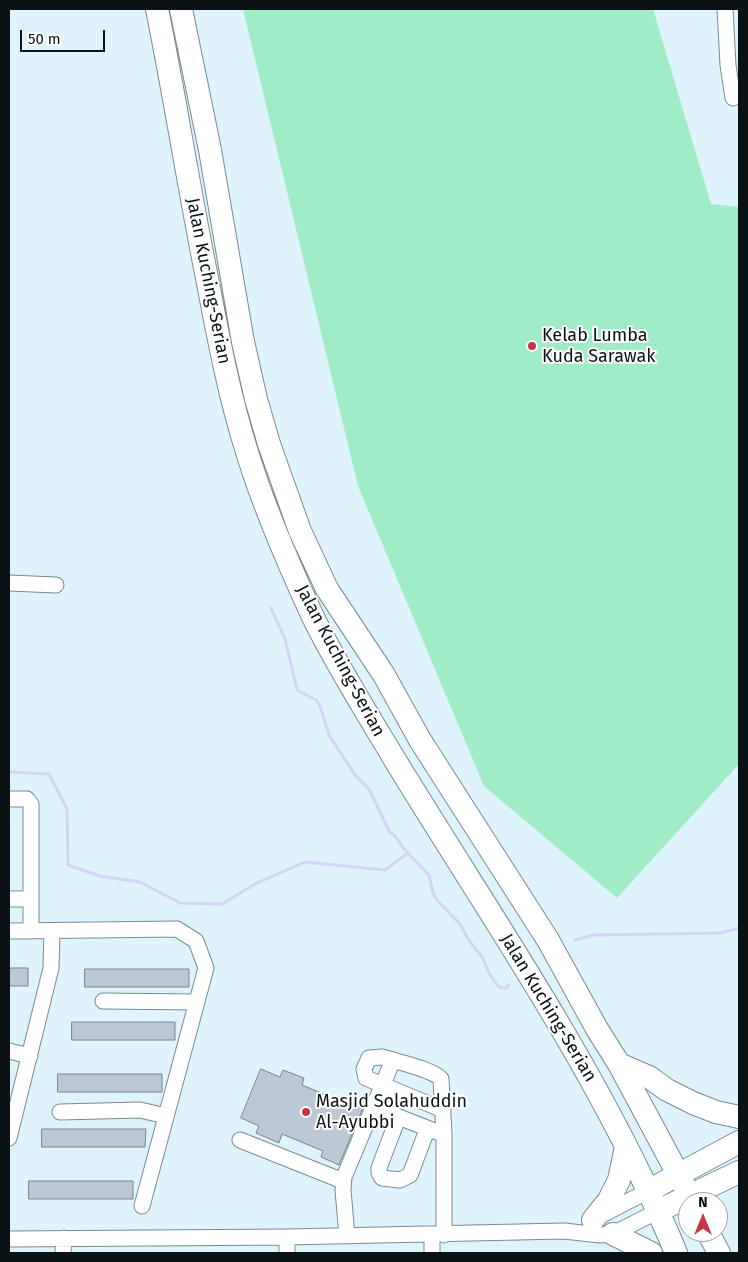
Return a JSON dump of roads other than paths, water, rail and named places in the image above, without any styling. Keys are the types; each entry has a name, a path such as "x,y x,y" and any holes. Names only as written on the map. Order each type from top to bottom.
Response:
{"highway":[{"name":"Jalan Kuching-Serian","path":"157,9 213,313 231,395 252,468 286,557 314,619 344,675 417,796 535,984 593,1082 658,1211 676,1253"},
{"name":"Jalan Kuching-Serian","path":"181,9 210,150 243,342 256,400 300,531 327,589 384,675 420,740 548,940 597,1029 619,1064 687,1192"},
{"path":"619,1064 649,1077 667,1090 693,1103 716,1112 739,1117"},
{"path":"648,1191 739,1142"},
{"path":"593,1220 609,1200 619,1180 626,1147"},
{"path":"704,1192 735,1176"},
{"path":"658,1211 678,1204"},
{"path":"613,1234 651,1253"}],"street":[{"path":"725,9 728,64 733,98"},
{"path":"9,583 56,585"},
{"path":"9,799 27,799 30,804 31,931"},
{"path":"9,899 30,899"},
{"path":"9,931 177,929 196,941 206,968 142,1206"},
{"path":"9,1138 51,968 52,931"},
{"path":"103,1002 197,1002"},
{"path":"9,1051 30,1056"},
{"path":"432,1253 438,1235 444,1134 443,1110 441,1083 439,1077 429,1072 382,1057 369,1058 364,1069 366,1078 443,1110"},
{"path":"347,1236 343,1182 392,1060"},
{"path":"373,1107 428,1130 444,1134"},
{"path":"60,1112 140,1110 166,1116"},
{"path":"398,1118 379,1168 382,1178 400,1180 410,1176 428,1130"},
{"path":"240,1140 343,1182"},
{"path":"564,1231 593,1220 648,1191"},
{"path":"9,1240 63,1246 161,1239 564,1231 600,1235 613,1234 658,1211"},
{"path":"287,1237 287,1253"}],"waterway":[{"path":"271,608 285,639 297,690 316,700 320,706 329,735 355,775 369,789 389,831 429,875 433,893 437,900 460,924 468,939 482,957 497,985 501,988 506,988 509,985"},
{"path":"9,772 49,774 67,809 68,865 100,876 140,882 180,903 222,904 257,883 305,862 385,870 408,853"},
{"path":"575,940 594,935 721,933 739,928"}],"place":[{"name":"Kelab Lumba Kuda Sarawak","path":"532,346"},
{"name":"Masjid Solahuddin Al-Ayubbi","path":"306,1112"}]}
